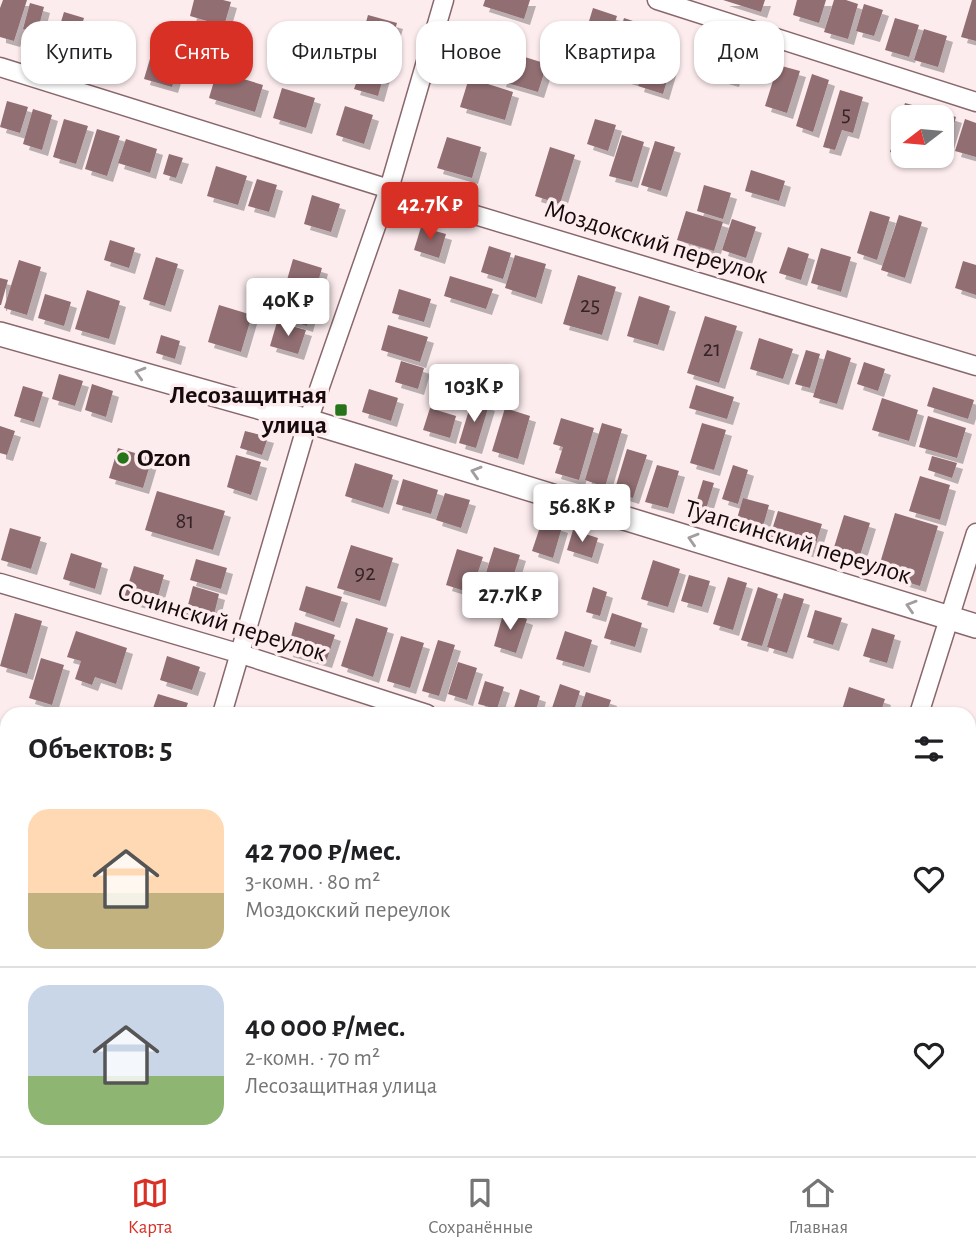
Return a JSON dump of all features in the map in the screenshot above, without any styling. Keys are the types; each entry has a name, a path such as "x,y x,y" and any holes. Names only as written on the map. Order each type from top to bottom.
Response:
{"street":[{"path":"224,707 308,421 389,189 444,0"},
{"path":"657,0 976,102"},
{"name":"Моздокский переулок","path":"0,67 389,189 976,366"},
{"name":"Туапсинский переулок","path":"0,334 308,421 976,626"},
{"path":"921,707 976,533"},
{"name":"Сочинский переулок","path":"0,583 241,654 405,707"}],"building":[{"path":"3,0 27,0 14,41 0,37 0,8"},
{"path":"194,0 231,2 225,21 207,21 190,16"},
{"path":"485,0 530,0 524,19 483,6"},
{"path":"723,0 765,0 761,12"},
{"path":"797,0 826,0 819,23 793,15"},
{"path":"834,0 858,4 848,39 824,32"},
{"path":"972,0 976,0 976,41 961,37"},
{"path":"30,3 44,7 40,21 25,21"},
{"path":"864,4 883,10 874,36 856,31"},
{"path":"593,8 617,16 615,21 589,21"},
{"path":"64,12 84,18 83,21 61,21"},
{"path":"368,15 390,21 366,21"},
{"path":"895,18 919,25 909,57 885,50"},
{"path":"924,29 947,36 938,67 914,60"},
{"path":"526,57 540,62 538,92 510,84 526,84"},
{"path":"150,59 150,81 144,79"},
{"path":"784,67 800,71 787,113 765,106 772,84 784,84"},
{"path":"812,74 829,80 813,132 796,126"},
{"path":"253,82 263,85 255,112 209,98 213,84"},
{"path":"356,84 381,84 378,96 354,89"},
{"path":"467,84 488,84 513,92 505,120 460,107"},
{"path":"639,84 666,84 663,94"},
{"path":"282,88 315,98 306,128 273,118"},
{"path":"840,90 863,97 853,133 842,130 835,150 823,147"},
{"path":"7,101 28,107 20,133 0,127"},
{"path":"345,106 373,115 364,144 336,135"},
{"path":"33,109 52,115 42,150 23,144"},
{"path":"64,119 88,126 76,164 53,157"},
{"path":"595,119 616,125 608,151 587,144"},
{"path":"965,119 976,123 976,157 955,151"},
{"path":"97,129 120,136 107,176 85,169"},
{"path":"622,135 644,142 632,182 609,176"},
{"path":"447,137 481,147 472,178 437,168"},
{"path":"126,139 157,149 150,173 118,163"},
{"path":"655,141 675,147 661,191 641,185"},
{"path":"550,147 575,155 560,204 535,196"},
{"path":"169,154 183,158 176,178 163,174"},
{"path":"216,166 247,176 238,205 207,196"},
{"path":"751,170 785,181 779,201 745,191"},
{"path":"257,179 277,185 269,212 248,206"},
{"path":"704,185 731,193 723,219 697,211"},
{"path":"312,195 340,204 331,232 304,224"},
{"path":"686,211 723,222 714,251 677,240"},
{"path":"870,211 890,217 877,260 857,253"},
{"path":"899,215 922,222 905,278 881,270"},
{"path":"732,219 756,227 746,258 722,250"},
{"path":"421,227 446,234 439,258 414,250"},
{"path":"110,240 135,248 129,268 104,260"},
{"path":"489,246 511,253 503,279 481,272"},
{"path":"788,247 809,254 801,280 779,273"},
{"path":"821,248 851,257 841,292 811,283"},
{"path":"515,255 546,264 536,298 505,288"},
{"path":"156,257 178,264 165,306 143,299"},
{"path":"293,259 322,268 314,296 285,287"},
{"path":"19,260 41,267 27,315 4,308"},
{"path":"963,261 976,265 976,295 955,288"},
{"path":"578,275 616,287 602,335 563,324"},
{"path":"450,276 493,289 486,309 444,296"},
{"path":"0,278 8,280 1,305 0,305"},
{"path":"399,289 431,299 424,322 392,313"},
{"path":"87,290 120,301 109,339 75,329"},
{"path":"45,294 71,302 64,326 38,318"},
{"path":"639,296 670,306 658,345 627,336"},
{"path":"278,297 312,307 307,326 272,315"},
{"path":"219,305 252,315 241,352 208,342"},
{"path":"705,316 737,326 719,383 687,373"},
{"path":"277,322 306,330 298,354 270,346"},
{"path":"388,325 428,337 420,362 381,350"},
{"path":"161,335 180,341 175,359 156,353"},
{"path":"759,338 793,349 783,379 750,369"},
{"path":"806,350 820,354 810,388 795,384"},
{"path":"827,350 851,358 837,404 813,397"},
{"path":"401,361 424,368 418,389 395,382"},
{"path":"864,362 885,369 878,391 857,384"},
{"path":"59,374 83,381 75,406 52,399"},
{"path":"92,384 113,391 106,417 85,410"},
{"path":"696,385 734,397 727,419 689,408"},
{"path":"23,386 43,392 34,422 14,416"},
{"path":"933,387 974,400 968,419 927,406"},
{"path":"369,389 398,398 391,421 362,412"},
{"path":"882,398 918,410 909,441 872,430"},
{"path":"472,400 489,405 476,448 459,443"},
{"path":"430,408 456,416 450,438 423,430"},
{"path":"505,408 530,416 518,459 492,451"},
{"path":"928,416 966,428 957,458 919,447"},
{"path":"561,418 594,428 579,480 555,473 563,447 553,444"},
{"path":"602,423 622,429 605,487 585,480"},
{"path":"702,423 726,430 714,470 690,463"},
{"path":"0,426 15,431 7,455 0,453"},
{"path":"245,431 268,437 262,455 240,448"},
{"path":"118,448 152,458 143,488 109,478"},
{"path":"627,449 647,455 633,498 614,492"},
{"path":"236,455 261,462 251,495 227,487"},
{"path":"932,456 957,463 952,478 928,470"},
{"path":"355,463 393,475 383,508 345,496"},
{"path":"657,465 679,471 668,508 645,502"},
{"path":"733,465 748,470 738,504 722,499"},
{"path":"920,476 950,485 940,520 909,511"},
{"path":"403,479 438,490 431,514 396,504"},
{"path":"703,480 714,483 703,519 692,516"},
{"path":"157,491 225,511 213,550 145,530"},
{"path":"445,493 470,500 461,528 436,520"},
{"path":"743,498 769,505 760,537 734,529"},
{"path":"778,511 822,524 813,553 769,539"},
{"path":"895,513 938,526 920,586 877,573"},
{"path":"844,515 870,523 857,565 831,557"},
{"path":"542,521 562,527 553,558 532,551"},
{"path":"10,528 41,537 31,569 1,560"},
{"path":"573,530 598,538 592,558 567,550"},
{"path":"351,545 393,558 380,601 337,588"},
{"path":"494,547 520,555 509,590 483,582"},
{"path":"457,549 483,557 471,593 446,585"},
{"path":"71,553 102,563 95,589 63,579"},
{"path":"196,559 227,568 221,589 190,580"},
{"path":"653,560 680,569 668,607 641,599"},
{"path":"134,566 164,575 155,607 124,598"},
{"path":"689,575 710,581 702,607 681,601"},
{"path":"728,577 747,583 733,630 713,624"},
{"path":"193,586 219,594 212,623 185,616"},
{"path":"306,586 342,597 334,622 299,610"},
{"path":"593,587 607,592 600,616 586,612"},
{"path":"758,587 778,594 762,646 741,640"},
{"path":"784,593 804,599 787,653 767,647"},
{"path":"815,610 842,618 833,645 807,637"},
{"path":"504,611 527,619 516,653 494,646"},
{"path":"15,613 42,621 27,674 0,666"},
{"path":"612,613 642,623 635,647 604,638"},
{"path":"356,618 388,628 373,677 341,666"},
{"path":"295,622 335,635 326,662 287,651"},
{"path":"872,628 895,635 887,663 863,656"},
{"path":"76,631 127,648 116,684 95,677 92,685 75,679 81,661 67,657"},
{"path":"565,631 592,640 584,667 556,659"},
{"path":"401,636 424,643 410,688 387,681"},
{"path":"438,640 455,645 439,696 422,691"},
{"path":"167,656 200,667 192,690 160,680"},
{"path":"41,658 64,665 52,705 29,698"},
{"path":"458,662 477,668 467,700 448,694"},
{"path":"485,681 504,687 498,707 478,704"},
{"path":"560,684 580,691 575,707 552,707"},
{"path":"849,687 885,699 882,707 843,707"},
{"path":"520,689 540,696 537,707 514,707"},
{"path":"586,692 611,700 608,707 581,707"},
{"path":"158,694 188,703 187,707 153,707"}],"place":[{"name":"Лесозащитная улица","path":"341,410"},
{"name":"Ozon","path":"123,458"}]}
